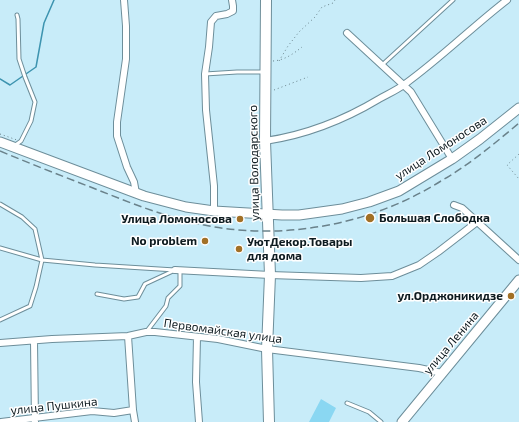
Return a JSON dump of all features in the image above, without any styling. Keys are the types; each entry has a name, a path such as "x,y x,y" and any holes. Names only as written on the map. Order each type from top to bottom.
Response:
{"main road":[{"name":"улица Володарского","path":"266,4 265,142 270,275 268,349 269,422"},
{"name":"улица Ломоносова","path":"0,142 136,193 186,207 214,211 282,215 313,214 342,210 384,197 404,188 452,159 519,108"},
{"name":"улица Ленина","path":"402,422 519,280"}],"street":[{"path":"124,0 126,59 117,122 117,136 127,167 134,182 136,193"},
{"path":"214,211 214,186 206,110 205,74 212,22 216,16 227,14 233,10 232,0"},
{"path":"265,142 308,132 362,110 404,85 507,0"},
{"path":"347,33 411,92 452,159"},
{"path":"454,206 462,208 519,260"},
{"path":"177,270 361,278 392,276 419,265 477,222"},
{"name":"Первомайская улица","path":"0,343 128,336 146,332 197,336 268,349 419,368 442,373"},
{"path":"128,336 135,422"},
{"path":"197,336 196,382 198,422"},
{"path":"34,341 36,420"},
{"name":"улица Пушкина","path":"1,422 36,420 92,411 114,413 133,410"}],"lane":[{"path":"382,65 453,0"},
{"path":"12,146 21,141 31,120 35,102 24,77 19,59 17,15"},
{"path":"205,74 237,72 266,67"},
{"path":"0,204 22,216 35,230 42,260 30,306 0,320"},
{"path":"0,248 42,260 177,270"},
{"path":"97,294 124,299 138,297 145,284 177,270"},
{"path":"146,332 166,306 168,298 180,286 177,270"},
{"path":"347,403 369,412 381,422"}],"path":[{"path":"279,60 299,32 315,17 322,7 333,3 335,0"},
{"path":"266,67 279,60 292,56 302,47"},
{"path":"266,93 308,77"},
{"path":"519,154 507,165 519,179"}],"shaded area":[{"path":"321,399 336,408 329,422 309,422"}],"waterway":[{"path":"0,79 10,85 36,67 44,23 54,0"}],"railway":[{"path":"0,151 132,203 186,221 230,229 262,231 293,230 324,226 355,219 385,209 414,196 461,168 519,123"}],"place":[{"name":"Большая Слободка","path":"370,218"},
{"name":"Улица Ломоносова","path":"240,219"},
{"name":"No problem","path":"205,241"},
{"name":"УютДекор.Товары для дома","path":"239,249"},
{"name":"ул.Орджоникидзе","path":"511,296"}]}
